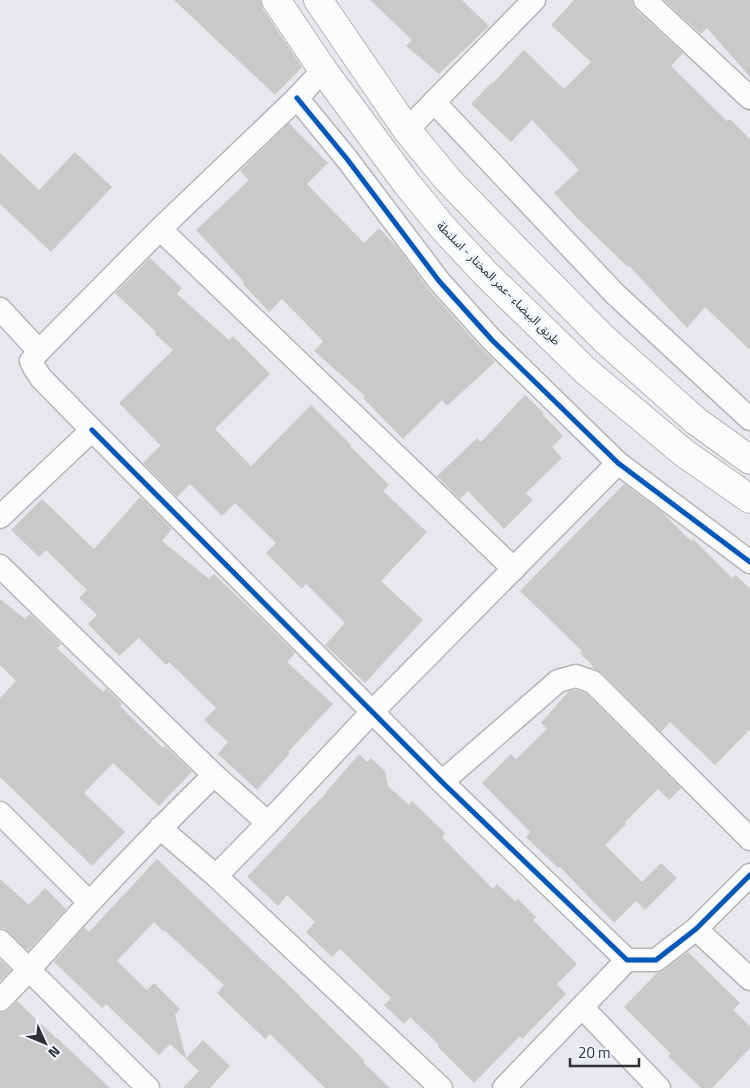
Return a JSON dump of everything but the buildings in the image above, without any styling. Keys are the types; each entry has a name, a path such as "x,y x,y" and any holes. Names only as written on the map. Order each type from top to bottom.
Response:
{"main road":[{"name":"طريق البيضاء -عمر المختار - اسلنطة","path":"276,0 323,70 407,184 444,229 487,275 587,372 684,452 750,499"},
{"path":"318,0 407,130 448,180 604,339 696,421 750,460"},
{"path":"344,98 372,78"}],"street":[{"path":"407,130 534,0"},
{"path":"645,0 750,98"},
{"path":"323,70 297,98 160,229 39,351 31,361 35,369 41,378 92,430 442,782 626,960 656,960 696,929 750,875"},
{"path":"297,98 347,159 439,281 492,340 618,463 750,562"},
{"path":"434,102 616,294 750,419"},
{"path":"160,229 514,569"},
{"path":"0,309 39,351"},
{"path":"0,517 92,430"},
{"path":"216,876 373,711 618,463"},
{"path":"0,566 214,774 268,823"},
{"path":"442,782 558,682 576,676 593,682 750,839"},
{"path":"0,1000 160,828 214,774"},
{"path":"0,812 90,902"},
{"path":"160,828 216,876 441,1088"},
{"path":"696,929 750,979"},
{"path":"0,941 148,1088"},
{"path":"504,1088 626,960"},
{"path":"582,1007 659,1088"}],"cycle path":[{"path":"297,98 347,159 439,281 492,340 618,463 750,562"},
{"path":"92,430 442,782 627,960 656,960 696,929 750,875"}]}
